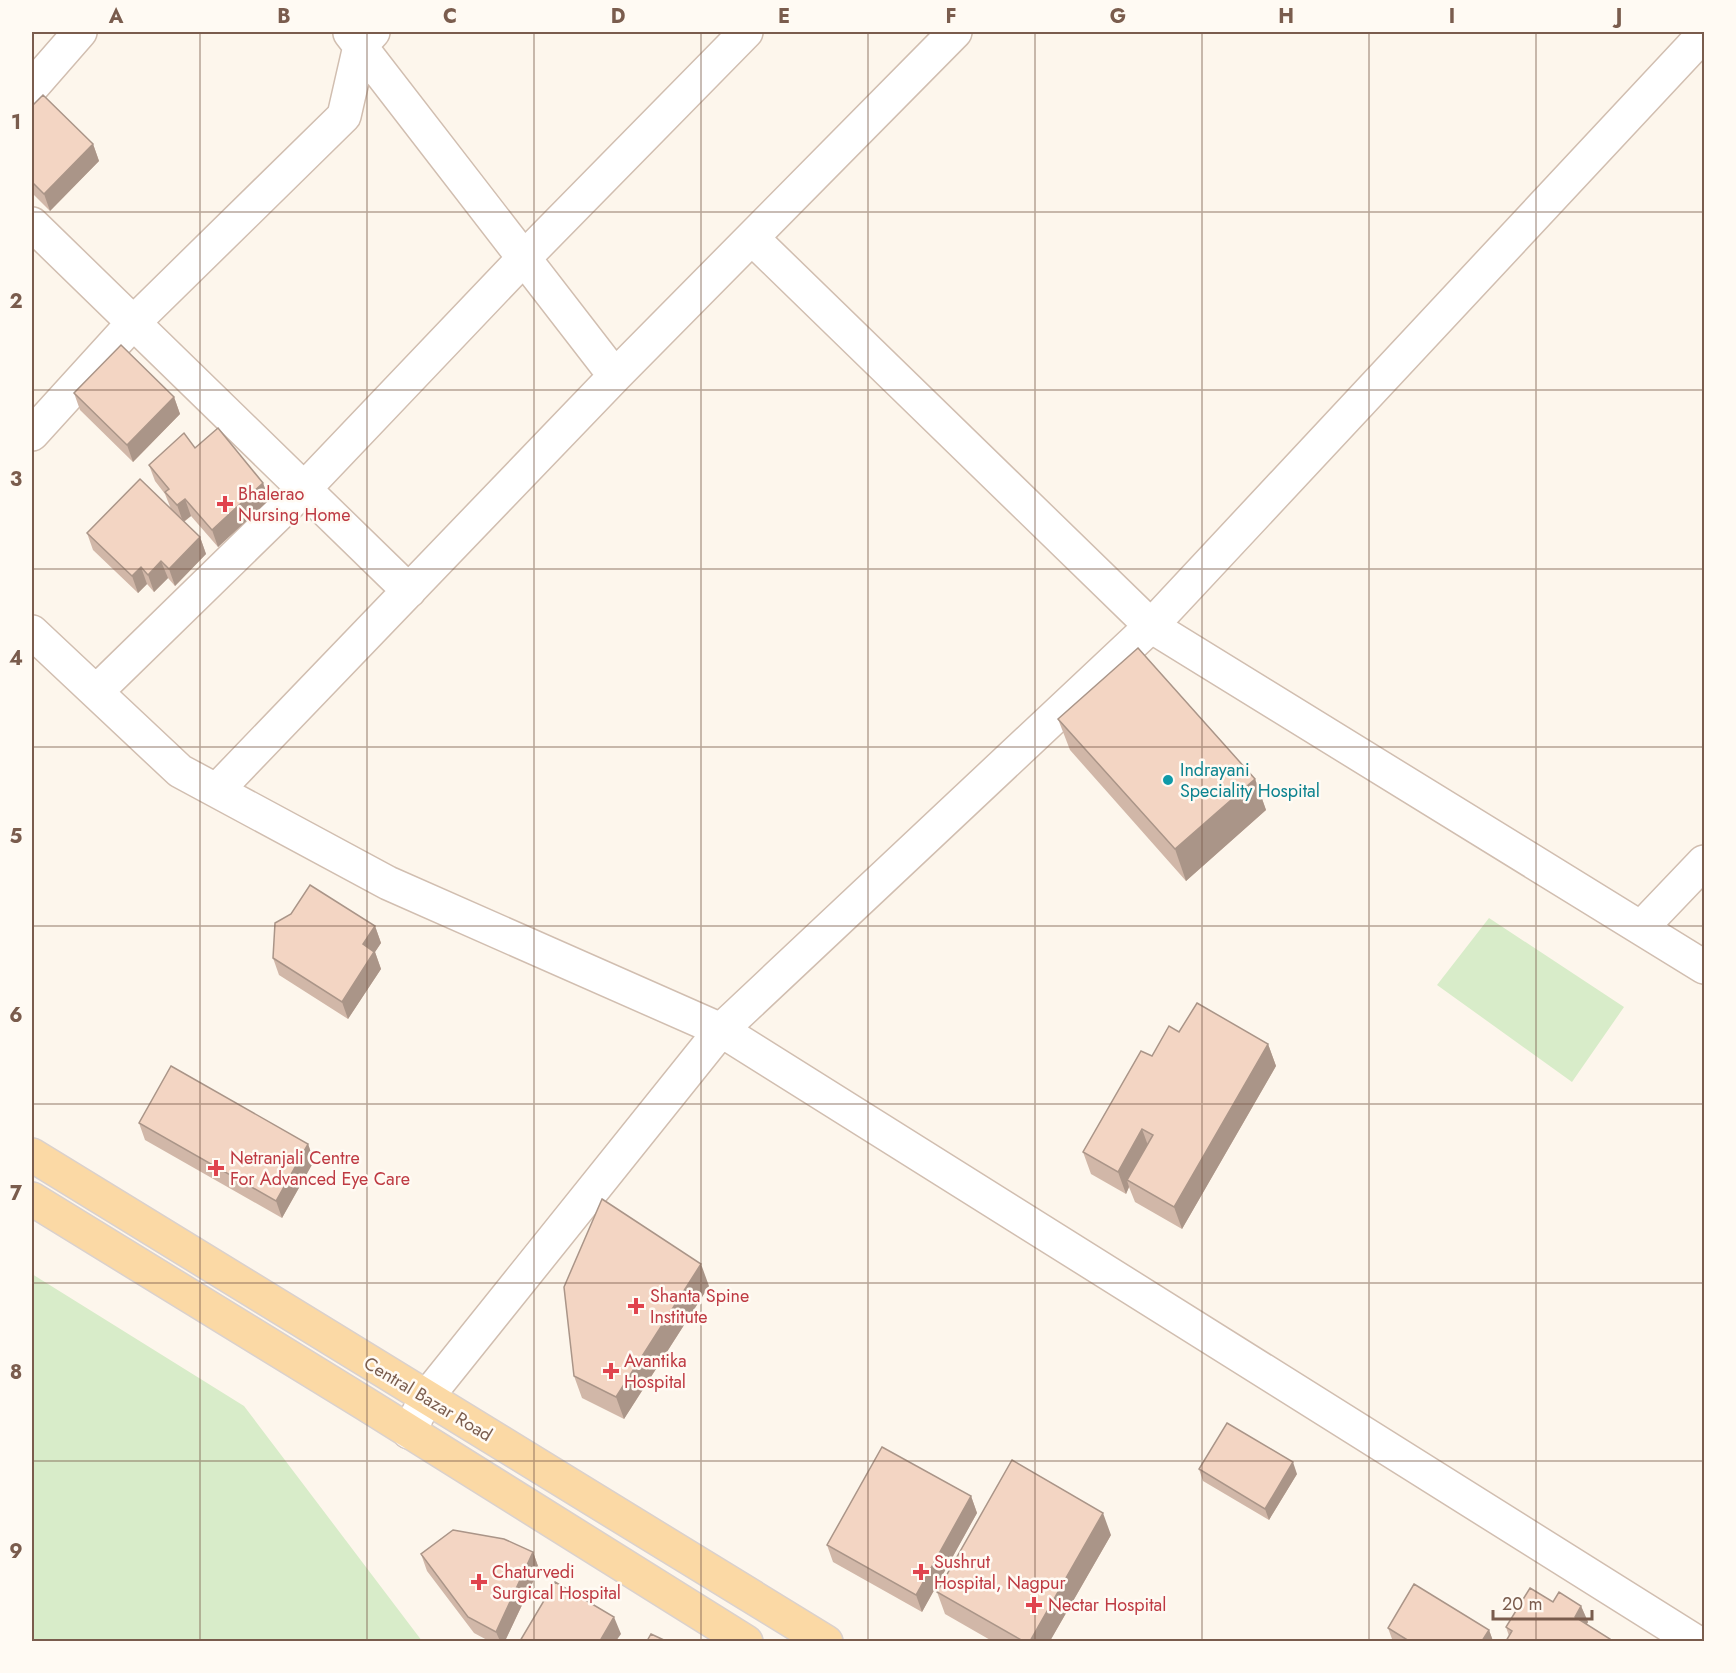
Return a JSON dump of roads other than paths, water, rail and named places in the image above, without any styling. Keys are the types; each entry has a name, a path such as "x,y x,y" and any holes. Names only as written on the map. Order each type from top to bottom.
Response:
{"main road":[{"name":"Central Bazar Road","path":"32,1155 826,1641"},
{"name":"Central Bazar Road","path":"32,1200 746,1641"}],"street":[{"path":"32,87 80,32"},
{"path":"96,692 304,489 524,258 746,32"},
{"path":"217,790 615,376 955,32"},
{"path":"408,1432 426,1398 721,1030 1151,626 1704,34"},
{"path":"360,36 524,258 615,376"},
{"path":"32,434 133,322 344,116 360,36"},
{"path":"32,224 409,591"},
{"path":"752,238 1151,626 1704,967"},
{"path":"32,632 180,771 388,883 721,1030 1696,1641 1704,1633"},
{"path":"1641,928 1704,862"}],"place":[{"name":"Bhalerao Nursing Home","path":"225,504"},
{"name":"Indrayani Speciality Hospital","path":"1168,780"},
{"name":"Netranjali Centre For Advanced Eye Care","path":"216,1168"},
{"name":"Shanta Spine Institute","path":"636,1306"},
{"name":"Avantika Hospital","path":"611,1371"},
{"name":"Sushrut Hospital, Nagpur","path":"921,1572"},
{"name":"Chaturvedi Surgical Hospital","path":"479,1582"},
{"name":"Nectar Hospital","path":"1034,1605"}]}
